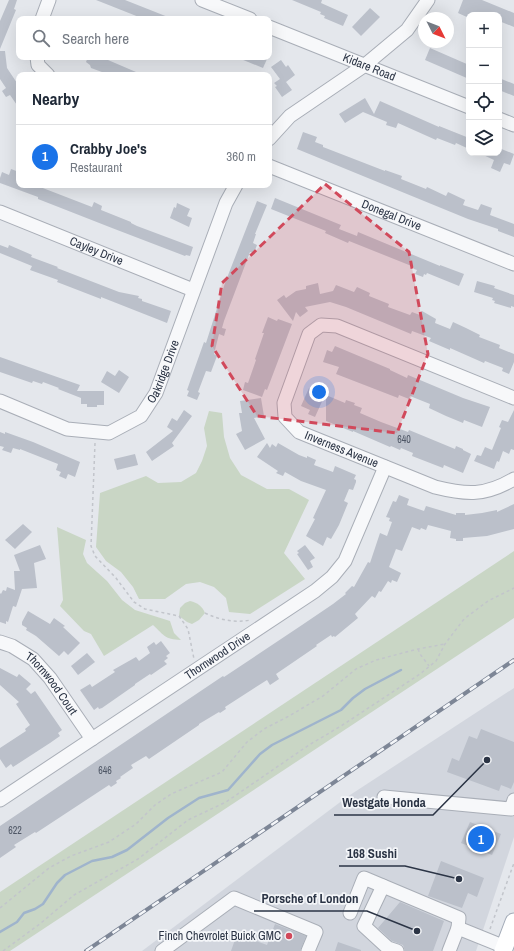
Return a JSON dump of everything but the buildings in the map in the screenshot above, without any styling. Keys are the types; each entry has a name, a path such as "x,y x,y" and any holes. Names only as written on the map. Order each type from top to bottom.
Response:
{"main road":[{"path":"504,949 514,922"}],"street":[{"path":"43,16 49,0"},
{"path":"202,0 242,16"},
{"path":"272,136 290,116 365,65 407,30 428,0"},
{"name":"Kidare Road","path":"272,27 466,106"},
{"path":"37,60 38,65 45,72"},
{"path":"502,120 514,125"},
{"name":"Donegal Drive","path":"272,167 514,264"},
{"name":"Oakridge Drive","path":"0,401 67,429 109,433 140,416 156,393 226,203 234,188"},
{"name":"Cayley Drive","path":"0,212 193,290"},
{"name":"Inverness Avenue","path":"514,398 337,326 321,326 309,334 284,403 285,417 299,432 435,487 459,493 479,492 500,487 514,479"},
{"name":"Thornwood Drive","path":"2,795 92,739 315,591 332,577 345,561 384,467"},
{"name":"Thornwood Court","path":"0,642 12,646 33,659 50,678 92,739"},
{"path":"384,797 511,809 514,800"},
{"path":"350,913 364,878 459,918 458,928 449,951"},
{"path":"383,886 364,926 388,948 397,951"},
{"path":"162,951 234,898 316,932 308,951"},
{"path":"458,928 504,949"}],"path":[{"path":"96,437 91,546 95,556 116,578 134,602 145,609 180,616 188,629 194,659"},
{"path":"3,951 41,923 74,895 138,859 188,820 226,802 309,745 389,696 436,661 445,644 464,619 473,611 488,601 514,588"},
{"path":"205,613 221,620 239,622 251,620"},
{"path":"0,908 49,868 71,856 109,842 136,824 155,805 170,794 222,772 247,742 264,729 318,700 356,669 376,660 418,649 445,644"},
{"path":"418,649 429,667"},
{"path":"486,940 514,863"}],"highlighted area":[{"path":"325,184 409,252 428,354 397,433 257,416 212,346 222,283"}],"shaded area":[{"path":"514,688 514,837 476,951 142,951 347,797"}],"green space":[{"path":"209,411 222,413 224,437 230,458 241,475 267,489 289,489 309,500 284,553 305,579 250,614 229,612 226,598 214,587 200,582 186,584 165,599 139,599 133,587 121,572 106,561 96,547 100,493 146,476 158,483 181,482 196,473 207,446 204,428"},
{"path":"57,527 86,540 83,554 87,563 107,581 122,600 135,610 170,621 174,633 181,640 168,638 153,625 104,656 91,634 84,631 60,606 63,600"},
{"path":"514,551 514,618 10,951 0,951 0,892"},
{"path":"190,601 203,608 205,613 199,620 192,624 179,616 180,608 185,603"}],"waterway":[{"path":"0,932 17,922 24,913 43,904 57,883 65,875 92,861 112,857 127,850 168,818 199,798 228,790 260,754 272,745 341,710 365,689 401,670"}],"railway":[{"path":"86,951 514,660"}],"place":[{"name":"Westgate Honda","path":"487,760"},
{"name":"Crabby Joe's","path":"481,839"},
{"name":"168 Sushi","path":"459,879"},
{"name":"Porsche of London","path":"417,931"},
{"name":"Finch Chevrolet Buick GMC","path":"289,936"}]}
